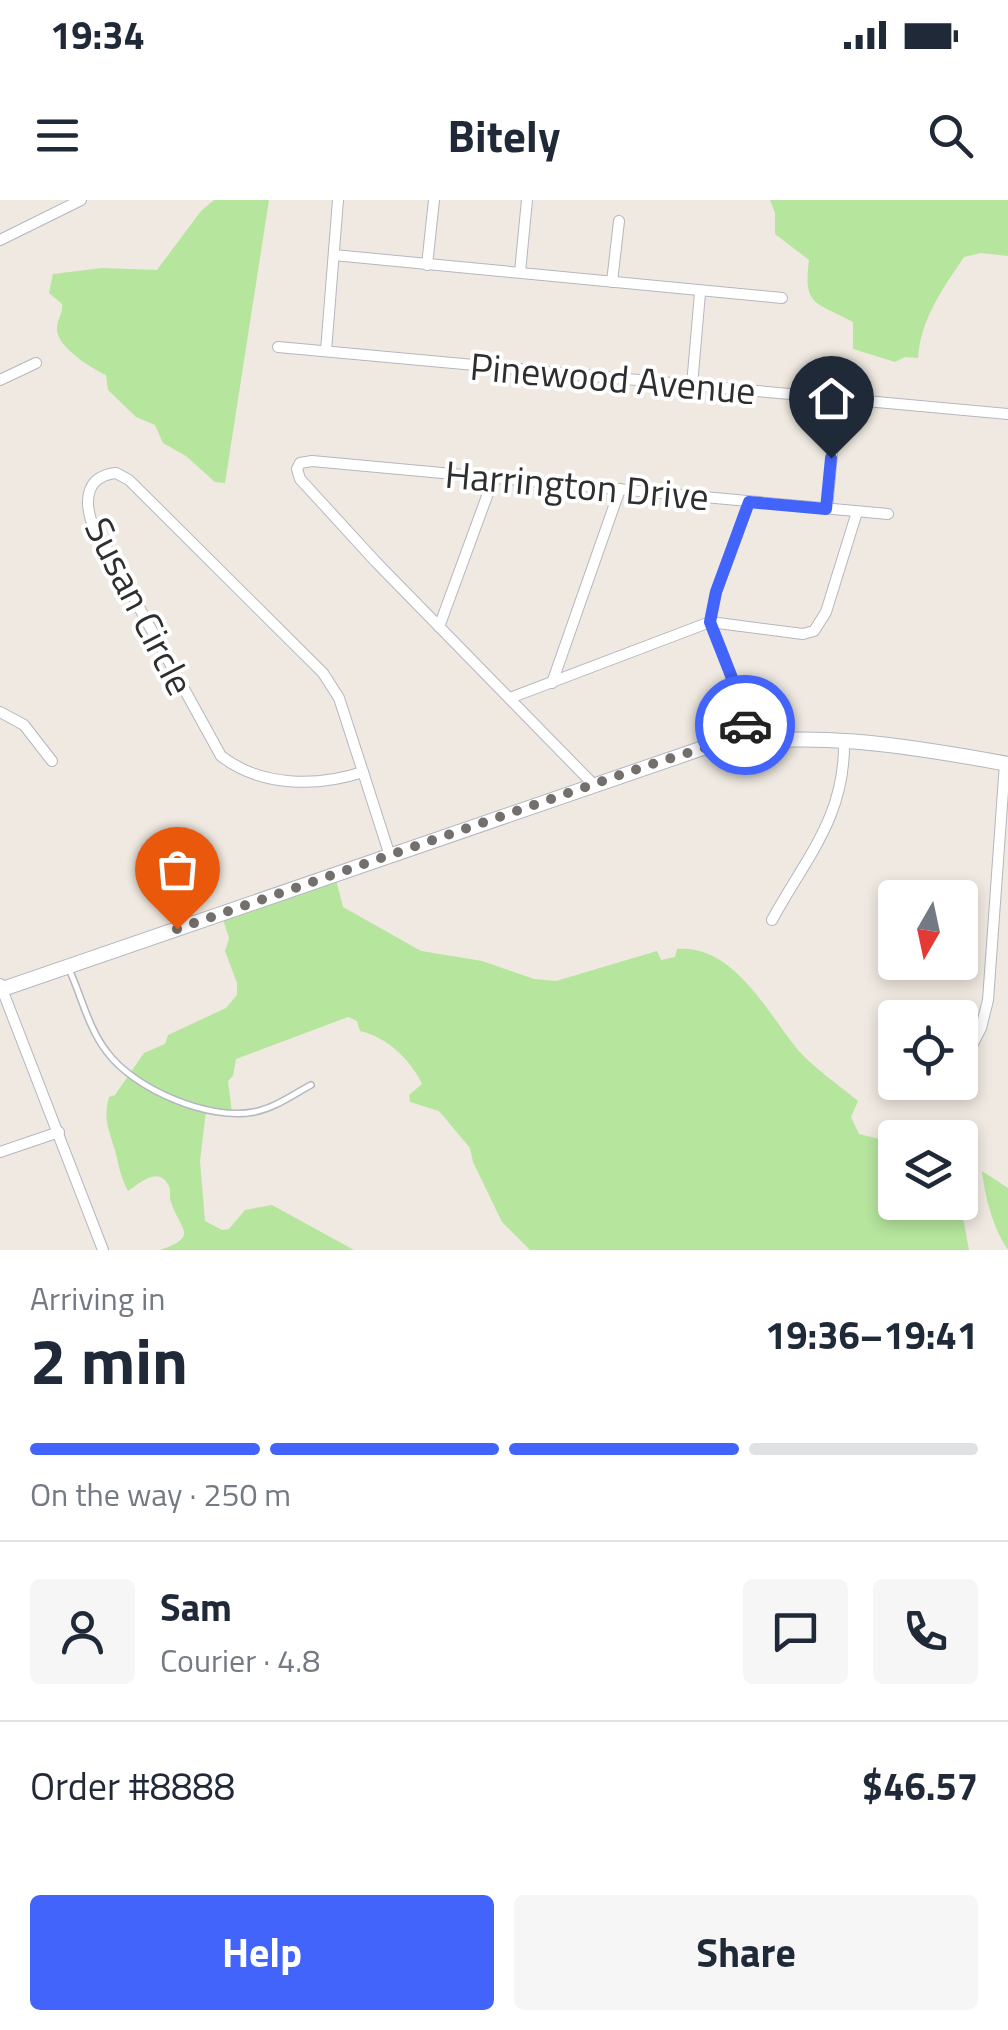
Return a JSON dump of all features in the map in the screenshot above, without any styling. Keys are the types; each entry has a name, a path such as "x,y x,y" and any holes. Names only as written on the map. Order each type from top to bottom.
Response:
{"main road":[{"path":"1,988 700,749 746,740 803,737 1006,764"}],"street":[{"path":"0,240 81,200"},
{"path":"326,352 338,200"},
{"path":"426,265 434,200"},
{"path":"520,272 527,200"},
{"path":"612,282 620,220"},
{"path":"334,255 782,298"},
{"path":"692,385 700,292"},
{"name":"Pinewood Avenue","path":"278,347 1008,414"},
{"path":"0,380 36,362"},
{"path":"826,509 838,398"},
{"name":"Harrington Drive","path":"439,627 300,479 298,466 312,461 888,514"},
{"name":"Susan Circle","path":"363,772 309,784 257,775 221,756 91,520 87,499 95,480 116,473 129,480 323,673 339,698 363,772 390,856"},
{"path":"494,477 439,627 593,784"},
{"path":"552,683 620,489"},
{"path":"746,740 739,696 710,622 716,592 749,502"},
{"path":"510,698 710,622 803,634 814,631 826,612 857,512"},
{"path":"0,712 24,725 52,761"},
{"path":"772,920 834,813 844,771 844,740"},
{"path":"978,1034 988,1000 1006,764"},
{"path":"1,988 104,1250"},
{"path":"0,1152 59,1132"}],"lane":[{"path":"67,966 106,1051 117,1064 168,1096 198,1108 243,1114 265,1110 311,1086"}],"green space":[{"path":"214,200 269,200 225,483 215,482 186,456 163,443 155,425 136,417 108,390 106,375 62,343 57,329 62,304 49,293 53,274 102,268 157,270 201,211"},
{"path":"770,200 1008,200 1008,256 981,253 964,257 928,317 918,358 905,357 895,362 853,349 853,322 814,301 808,287 809,260 775,234 775,213"},
{"path":"335,876 343,907 421,951 482,961 534,979 556,981 657,951 661,960 675,957 677,949 697,950 716,958 748,984 798,1050 858,1101 851,1117 859,1134 878,1139 878,1220 963,1220 969,1250 530,1250 502,1222 470,1148 439,1111 410,1102 409,1095 422,1084 411,1066 389,1044 360,1031 357,1021 348,1017 236,1059 228,1081 232,1113 206,1111 200,1161 205,1221 222,1230 229,1229 245,1210 272,1205 354,1250 160,1250 184,1236 170,1200 170,1188 154,1176 128,1191 108,1126 109,1097 115,1095 144,1053 165,1044 168,1035 226,1008 237,995 237,983 225,951 229,938 222,916"},
{"path":"982,1171 1008,1188 1008,1250 991,1212"}],"way so far":[{"path":"177,929 643,767 746,740 745,725"}],"route":[{"path":"745,725 739,696 710,622 716,592 749,502 826,509 831,458"}]}
